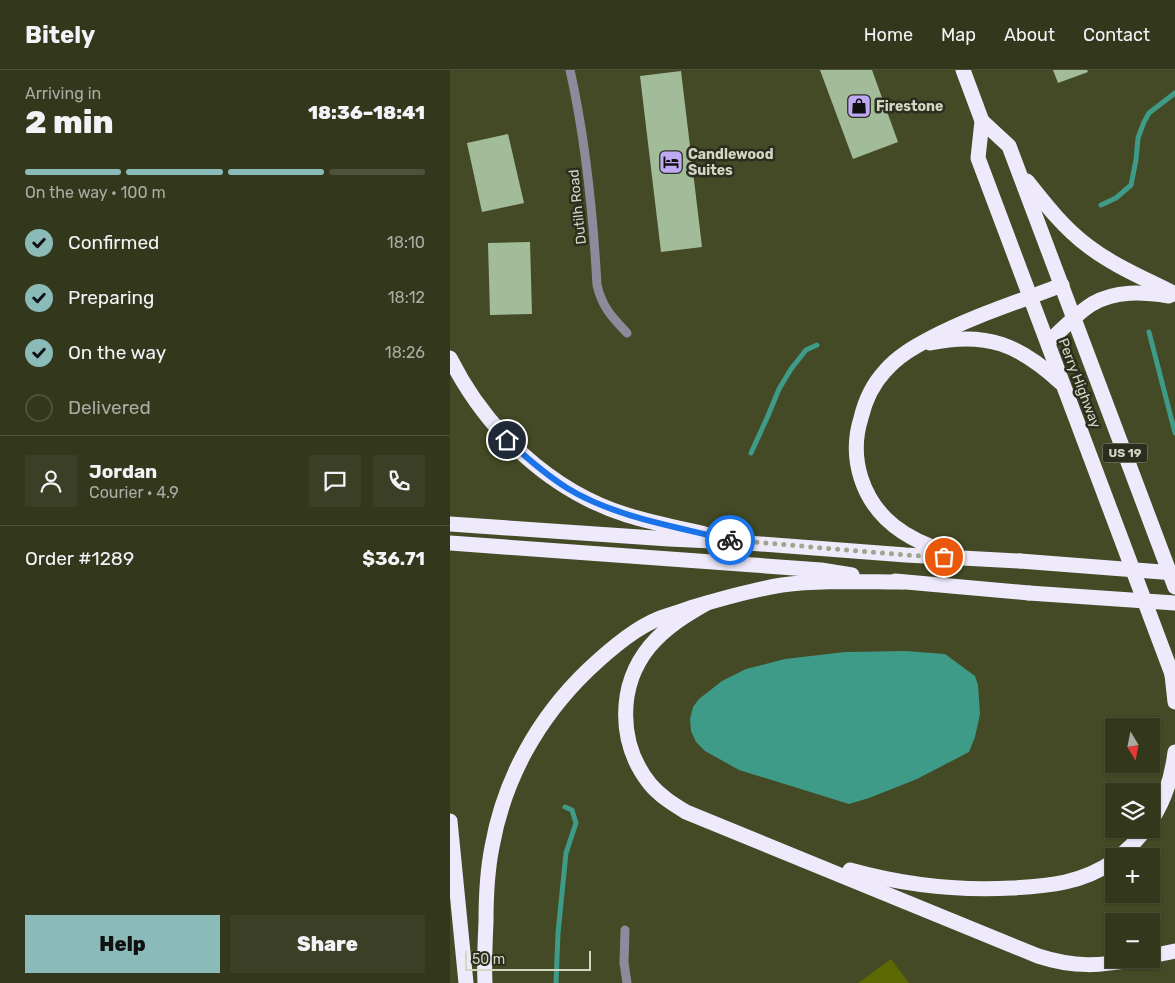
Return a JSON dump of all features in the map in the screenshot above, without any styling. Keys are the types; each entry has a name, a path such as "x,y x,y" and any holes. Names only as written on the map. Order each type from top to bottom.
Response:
{"highway":[{"name":"Perry Highway","path":"963,70 982,121 978,158 1174,678 1175,702"},
{"name":"Perry Highway","path":"982,121 1009,146 1175,587"},
{"path":"1018,169 1062,223 1088,246 1175,296"},
{"path":"982,559 930,547 902,532 879,512 864,487 860,473 857,459 858,426 869,395 885,371 894,362 917,346 965,321 1062,286"},
{"path":"1048,342 1092,304 1101,300 1120,294 1131,293 1175,296"},
{"path":"917,346 958,340 996,342 1023,353 1064,386"},
{"path":"450,358 467,390 487,418 507,440 539,468 567,488 627,515 735,542"},
{"path":"452,524 982,559 1175,574"},
{"path":"453,543 821,570 903,582 1175,603"},
{"path":"485,983 487,886 492,847 506,794 522,757 537,730 577,680 605,654 657,619 707,603 742,593 783,585 823,582 903,582"},
{"path":"707,603 669,627 658,637 634,670 626,697 625,720 629,744 634,758 650,784 661,795 686,812 1050,960 1088,966 1105,964"},
{"path":"1160,806 1171,778 1175,752"},
{"path":"450,821 466,983"},
{"path":"1129,848 1138,838"},
{"path":"793,855 893,881 970,890 1037,887 1065,883 1093,873 1105,866"},
{"path":"1160,954 1175,951"}],"street":[{"name":"Dutilh Road","path":"570,70 588,180 598,291 605,308 627,333"},
{"path":"625,930 624,963 627,983"}],"green space":[{"path":"891,959 909,983 858,983"}],"water":[{"path":"905,651 945,654 975,676 978,685 980,714 975,737 969,752 917,779 869,798 849,804 739,770 705,751 696,742 691,731 690,719 693,707 699,699 722,681 746,669 785,659 845,652"}],"building":[{"name":"Firestone","path":"820,70 872,70 898,142 853,159"},
{"path":"1053,70 1087,70 1088,72 1058,83"},
{"name":"Candlewood Suites","path":"681,71 702,247 661,252 640,76"},
{"path":"508,134 524,203 482,212 467,143"},
{"path":"530,242 532,314 490,315 488,243"}],"waterway":[{"path":"1101,205 1116,198 1131,185 1138,138 1144,122 1149,113 1175,93"},
{"path":"1149,332 1175,433"},
{"path":"751,453 779,389 791,369 806,350 817,345"},
{"path":"556,983 558,933 566,853 576,823 572,810 565,807"}],"way so far":[{"path":"730,540 735,542 944,557"}],"place":[{"name":"Firestone","path":"859,106"},
{"name":"Candlewood Suites","path":"671,162"}],"route":[{"path":"507,440 539,468 567,488 593,501 627,515 730,540"}]}
